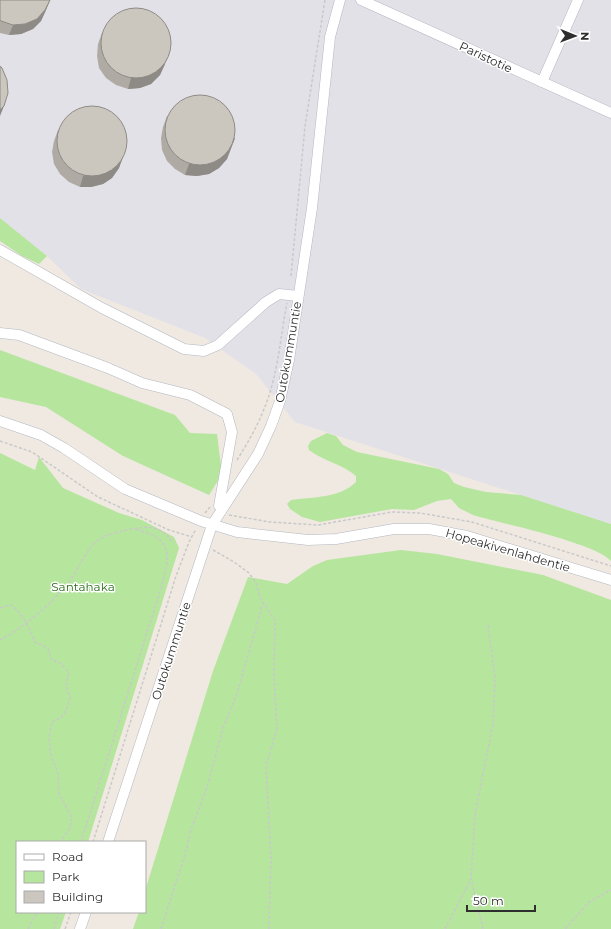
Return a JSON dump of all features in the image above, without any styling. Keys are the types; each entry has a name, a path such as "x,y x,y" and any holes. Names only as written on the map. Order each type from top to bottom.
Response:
{"street":[{"name":"Outokummuntie","path":"108,841 212,525 218,513 258,454 271,426 280,401 294,295 312,208 330,37 340,0"},
{"name":"Paristotie","path":"361,0 611,113"},
{"path":"542,82 578,0"},
{"path":"0,250 102,308 184,349 204,351 218,345 266,302 279,294 294,295"},
{"path":"0,333 19,335 108,368 142,383 190,395 227,414 232,432 225,481 218,513"},
{"name":"Hopeakivenlahdentie","path":"0,421 40,435 64,448 125,489 201,521 237,532 308,540 336,539 394,529 429,529 468,536 611,580"},
{"path":"80,929 86,913"}],"path":[{"path":"236,462 251,437 265,408 294,295 305,126 325,0"},
{"path":"0,441 32,452 98,497 169,530 192,537"},
{"path":"93,841 176,576 192,537 212,502"},
{"path":"0,640 46,605 70,580 96,541 110,534 134,529 154,528 168,536 173,543"},
{"path":"81,841 154,610 168,558 164,546 155,536 134,529"},
{"path":"206,544 219,555 234,562 248,573 256,583 260,598 275,620 274,677 277,729 266,766 271,856 269,929"},
{"path":"161,929 186,851 191,830 207,787 224,725 237,694 263,603"},
{"path":"0,608 10,605 22,615 35,642 48,648 51,659 60,663 69,672 66,686 70,697 67,709 61,718 52,722 49,737 51,756 58,772 59,793 72,818 69,830 61,841"},
{"path":"483,929 471,879 474,814 493,724 495,678 488,624"},
{"path":"445,929 471,879"},
{"path":"564,929 589,902 611,890"},
{"path":"28,929 36,913"},
{"path":"54,929 59,913"},
{"path":"65,929 71,913"}],"shaded area":[{"path":"0,0 611,0 611,524 295,422 256,374 205,338 81,289 47,256 0,218"}],"green space":[{"path":"0,218 47,256 39,264 22,256 0,241"},
{"path":"0,350 175,415 190,433 217,434 222,474 209,495 123,456 46,407 0,397"},
{"path":"327,433 336,436 343,445 357,452 439,469 448,474 454,483 464,487 486,492 521,495 611,524 611,561 602,554 586,547 524,528 473,515 459,508 451,499 437,501 414,510 392,509 320,522 302,517 290,509 287,504 291,500 334,494 350,487 356,482 356,476 351,472 309,450 308,446 311,441"},
{"name":"Santahaka","path":"0,453 35,470 39,457 63,488 119,513 142,520 174,537 179,548 88,841 16,841 16,913 66,913 60,929 0,929"},
{"path":"401,550 437,554 543,575 611,600 611,929 133,929 139,913 146,913 146,888 213,671 248,577 287,584 313,566 327,560"}],"building":[{"path":"0,0 50,0 45,10 37,19 25,24 13,25 0,20"},
{"path":"136,8 149,11 161,18 168,30 171,43 168,56 161,68 149,75 136,78 123,75 111,68 104,56 101,43 104,30 111,18 123,11"},
{"path":"0,66 7,80 8,93 4,106 0,110"},
{"path":"193,95 207,95 220,101 229,110 233,116 235,130 233,144 225,155 214,163 207,165 193,165 186,163 175,155 167,144 165,137 165,123 167,116 175,105 186,97"},
{"path":"85,106 99,106 112,112 121,121 125,127 127,141 125,155 117,166 106,174 99,176 85,176 78,174 67,166 59,155 57,148 57,134 59,127 67,116 78,108"}]}
